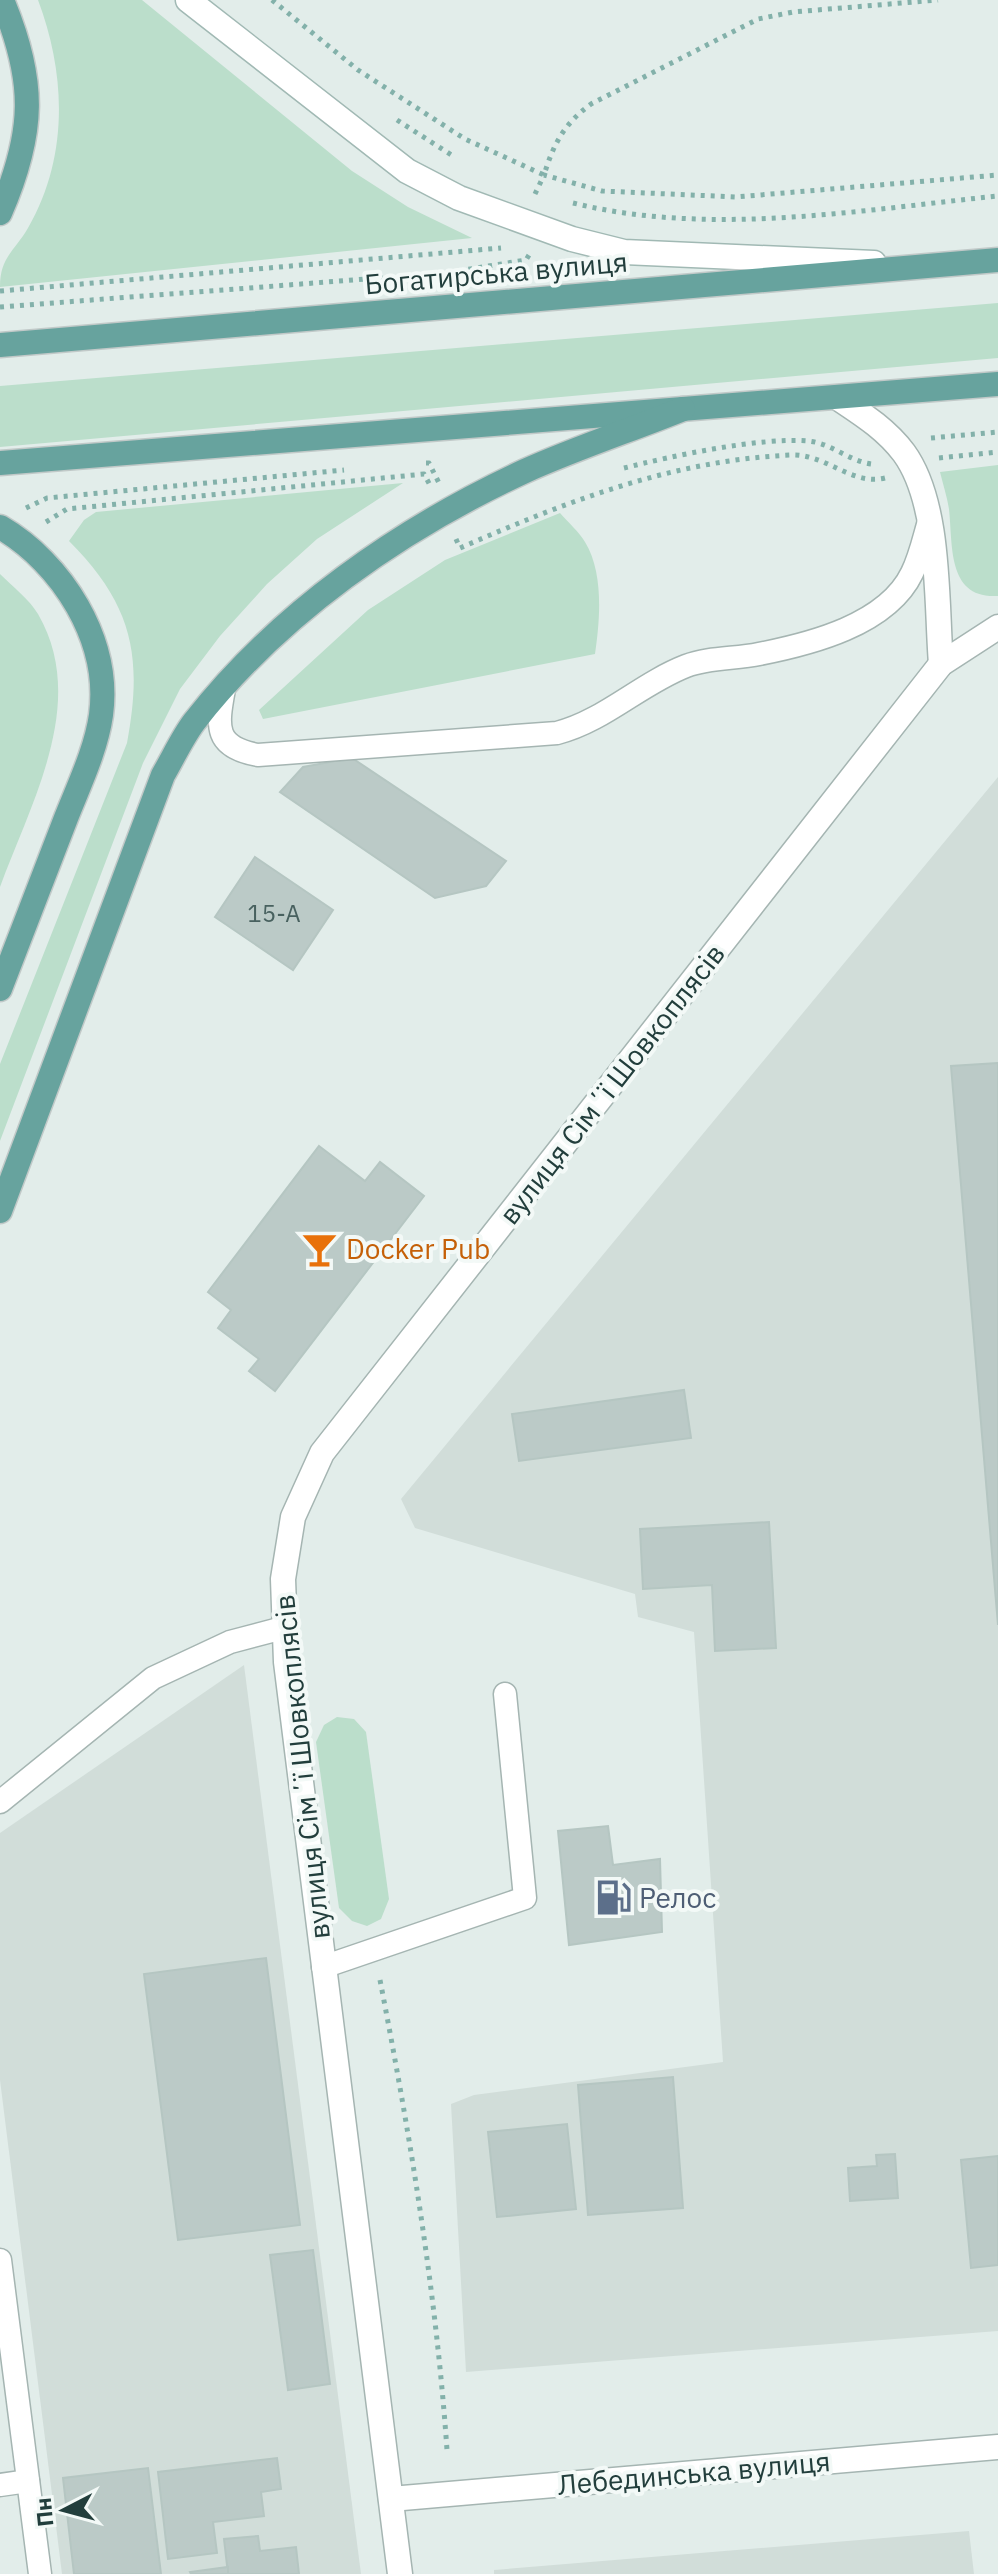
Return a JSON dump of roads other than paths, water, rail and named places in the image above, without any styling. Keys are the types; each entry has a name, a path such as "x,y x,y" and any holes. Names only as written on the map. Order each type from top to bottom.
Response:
{"main road":[{"path":"0,213 24,148 27,110 26,70 2,0"},
{"name":"Богатирська вулиця","path":"0,345 998,260"},
{"path":"0,463 998,384"},
{"path":"0,1211 163,775 193,724 293,618 369,561 452,508 526,470 683,409"},
{"path":"0,527 32,546 65,586 89,626 100,676 101,714 90,757 0,989"}],"street":[{"path":"188,0 407,171 459,198 542,229 624,252 936,266"},
{"path":"838,398 880,427 903,451 913,468 929,521 941,664 998,627"},
{"name":"вулиця Сімʼї Шовкоплясів","path":"400,2574 283,1628 283,1579 293,1517 322,1453 941,664"},
{"name":"Лебединська вулиця","path":"391,2499 998,2447"}],"lane":[{"path":"224,689 218,720 223,738 234,751 258,755 557,733 585,726 645,685 690,665 759,654 859,623 888,604 911,575 929,521"},
{"path":"0,1802 153,1678 230,1642 283,1628"},
{"path":"323,1967 374,1947 525,1898 505,1694"},
{"path":"0,2260 40,2574"},
{"path":"0,2485 28,2481"}],"place":[{"name":"Docker Pub","path":"320,1249"},
{"name":"Релос","path":"613,1898"}]}
